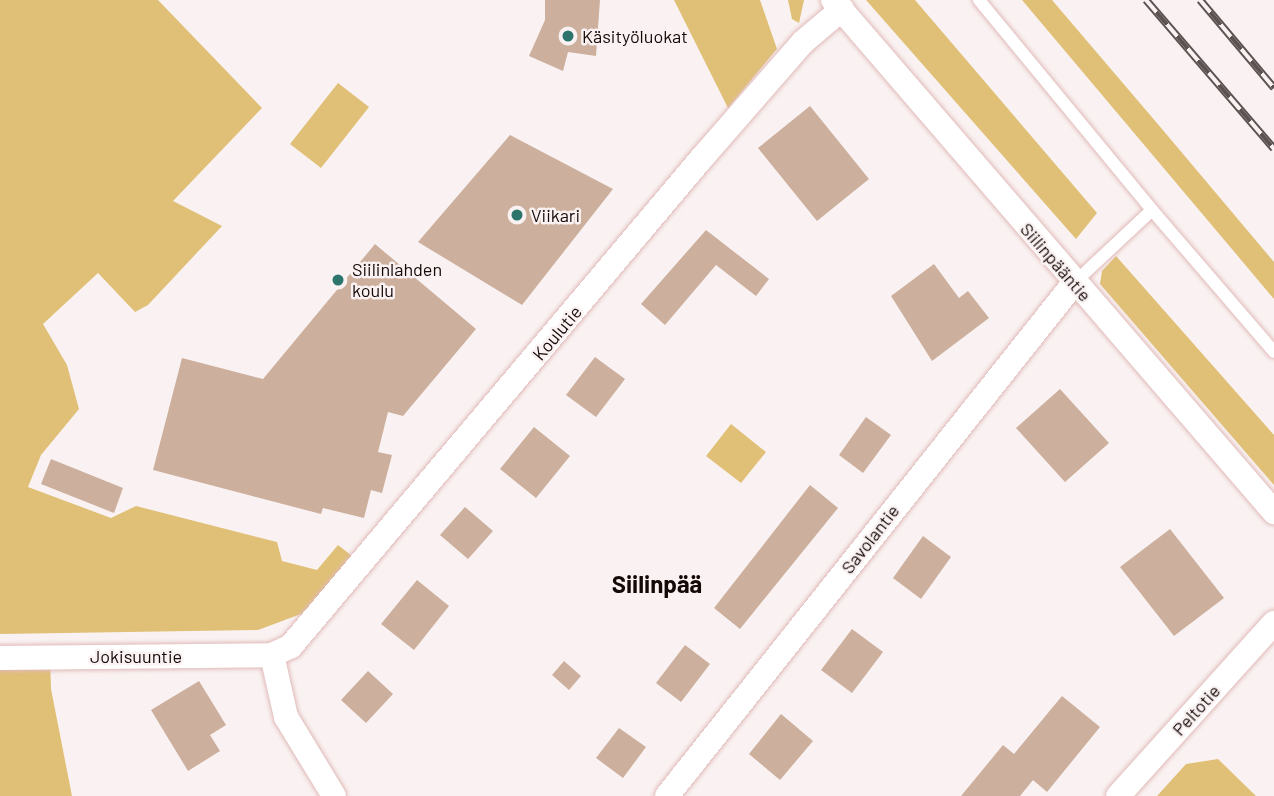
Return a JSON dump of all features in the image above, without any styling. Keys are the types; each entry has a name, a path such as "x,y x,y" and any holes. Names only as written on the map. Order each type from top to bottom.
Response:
{"street":[{"name":"Siilinpääntie","path":"838,5 1074,283 1274,512"},
{"name":"Koulutie","path":"272,655 291,646 312,627 709,149 838,5"},
{"name":"Savolantie","path":"667,796 1074,283"},
{"name":"Peltotie","path":"1118,796 1274,623"},
{"name":"Jokisuuntie","path":"0,659 272,655"},
{"path":"272,655 286,717 334,796"}],"lane":[{"path":"979,0 1152,210 1274,352"},
{"path":"1074,283 1152,210"}],"shaded area":[{"path":"0,0 158,0 262,108 173,201 222,226 148,305 135,312 98,273 43,324 67,365 79,409 41,455 28,487 111,518 136,506 277,542 282,561 317,570 338,545 356,559 317,608 258,630 0,634"},
{"path":"674,0 760,0 777,49 728,108"},
{"path":"788,0 804,0 799,23 792,19"},
{"path":"866,0 915,0 1097,213 1076,239"},
{"path":"1022,0 1052,0 1162,129 1274,262 1274,299"},
{"path":"338,83 369,107 321,168 290,144"},
{"path":"1116,256 1274,435 1274,485 1100,284 1102,271"},
{"path":"731,424 766,452 741,483 706,456"},
{"path":"50,657 51,689 72,796 0,796 0,658"},
{"path":"1218,759 1256,796 1157,796 1186,764"}],"building":[{"name":"Käsityöluokat","path":"545,0 600,0 596,56 568,52 563,71 529,56 545,20"},
{"path":"810,106 869,179 817,221 758,148"},
{"name":"Viikari","path":"510,135 613,189 522,305 418,242"},
{"path":"706,230 769,279 756,296 716,265 665,325 641,304"},
{"path":"375,244 476,329 403,416 388,412 378,452 392,455 382,493 371,490 364,518 323,508 321,514 153,470 182,358 263,379"},
{"path":"934,264 959,298 968,291 989,318 932,361 891,296"},
{"path":"595,357 625,379 596,417 566,395"},
{"path":"1060,389 1109,443 1065,482 1016,428"},
{"path":"866,417 891,435 863,473 839,455"},
{"path":"534,427 570,456 536,498 500,469"},
{"path":"51,459 123,488 114,513 41,484"},
{"path":"810,485 838,508 740,629 714,608"},
{"path":"465,507 493,531 468,559 440,535"},
{"path":"1170,529 1224,598 1174,636 1120,567"},
{"path":"923,536 951,557 921,599 893,578"},
{"path":"417,580 449,606 414,650 381,624"},
{"path":"852,629 883,652 852,693 821,670"},
{"path":"685,645 710,664 681,702 656,683"},
{"path":"564,661 581,676 569,690 552,675"},
{"path":"368,671 393,694 366,723 341,700"},
{"path":"199,681 226,725 210,735 220,751 188,771 151,710"},
{"path":"1062,696 1100,727 1047,792 1033,780 1020,796 961,796 1003,745 1014,754"},
{"path":"781,714 813,741 780,780 749,754"},
{"path":"619,728 646,747 623,778 596,758"}],"railway":[{"path":"1146,0 1274,149"},
{"path":"1200,0 1274,88"}],"place":[{"name":"Käsityöluokat","path":"568,36"},
{"name":"Viikari","path":"517,215"},
{"name":"Siilinlahden koulu","path":"338,280"}],"district":[{"name":"Siilinpää","path":"657,584"}]}
